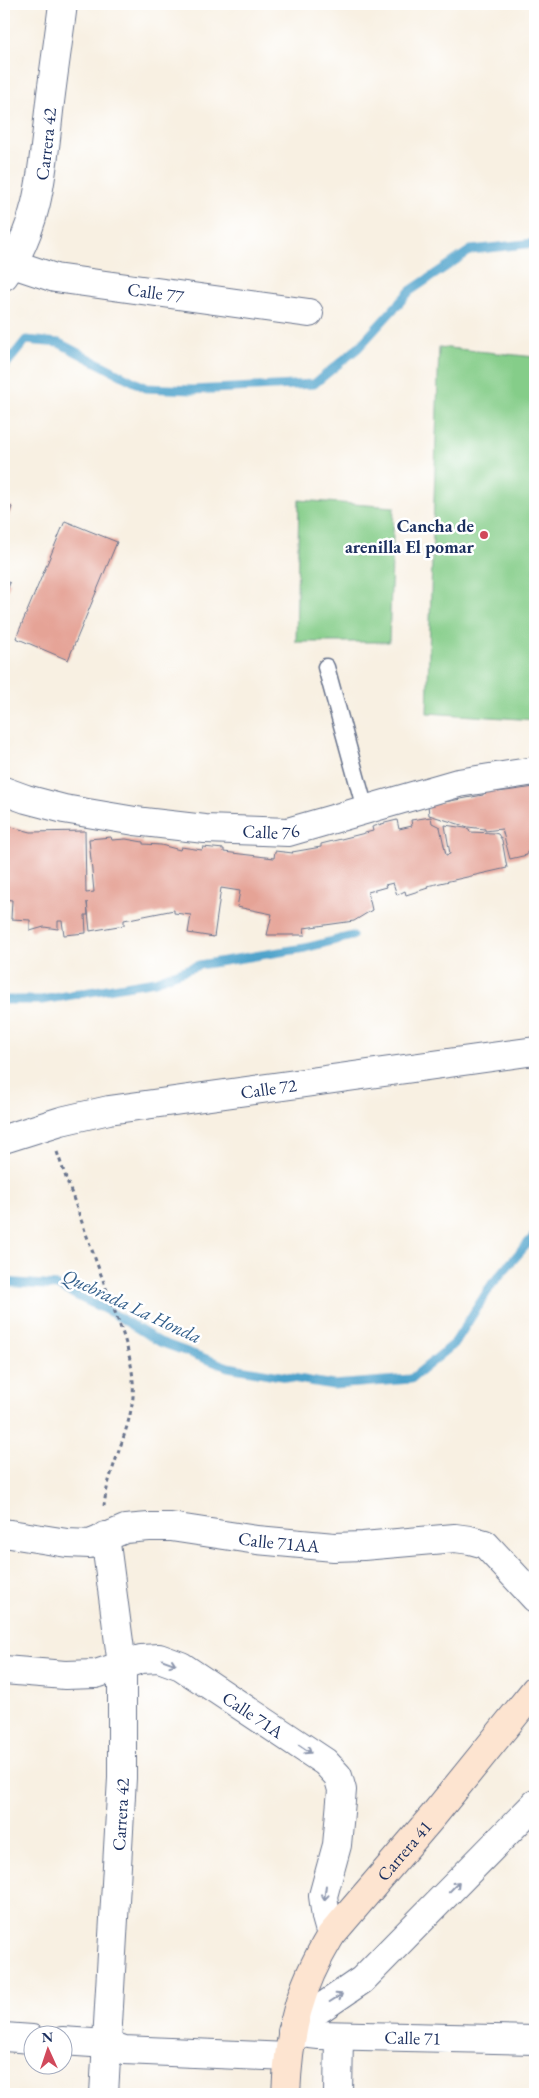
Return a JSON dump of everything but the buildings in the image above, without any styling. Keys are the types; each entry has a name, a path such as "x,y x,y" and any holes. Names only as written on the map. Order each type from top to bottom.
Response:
{"main road":[{"name":"Carrera 41","path":"286,2094 291,2037 301,1997 309,1977 331,1935 433,1816 535,1690"}],"street":[{"name":"Carrera 42","path":"7,268 36,208 44,166 63,4"},
{"name":"Calle 77","path":"7,268 55,278 309,313"},
{"name":"Calle 76","path":"4,791 26,800 64,809 135,821 205,829 288,832 458,783 535,771"},
{"name":"Calle 72","path":"4,1139 61,1121 109,1110 535,1051"},
{"name":"Calle 71AA","path":"4,1533 67,1543 90,1544 125,1529 171,1527 257,1540 334,1547 455,1538 485,1544 535,1598"},
{"name":"Carrera 42","path":"104,2094 122,1778 122,1665 106,1536"},
{"name":"Calle 71A","path":"4,1670 65,1675 96,1674 141,1659 159,1658 181,1666 325,1762 338,1776 342,1790 337,1845 323,1896 331,1935"},
{"path":"291,2037 321,2008 362,1980 535,1804"},
{"name":"Calle 71","path":"72,2042 107,2044 124,2050 291,2037 339,2036 535,2040"},
{"path":"338,2094 339,2036"},
{"path":"4,2037 22,2038"}],"lane":[{"path":"326,667 365,809"}],"path":[{"path":"55,1148 122,1333 133,1378 132,1398 125,1436 106,1491 102,1524 106,1536"}],"green space":[{"name":"Cancha de arenilla El pomar","path":"439,347 535,357 535,720 427,713"},
{"path":"299,500 394,507 389,642 296,642"}],"waterway":[{"path":"4,367 26,340 59,343 146,388 192,390 314,384 358,348 410,291 471,250 535,243"},
{"path":"4,1000 42,1000 155,981 199,965 305,948 352,936"},
{"name":"Quebrada La Honda","path":"4,1282 57,1286 112,1313 160,1342 228,1367 333,1385 411,1379 454,1344 492,1284 535,1235"}],"place":[{"name":"Cancha de arenilla El pomar","path":"484,535"}]}
